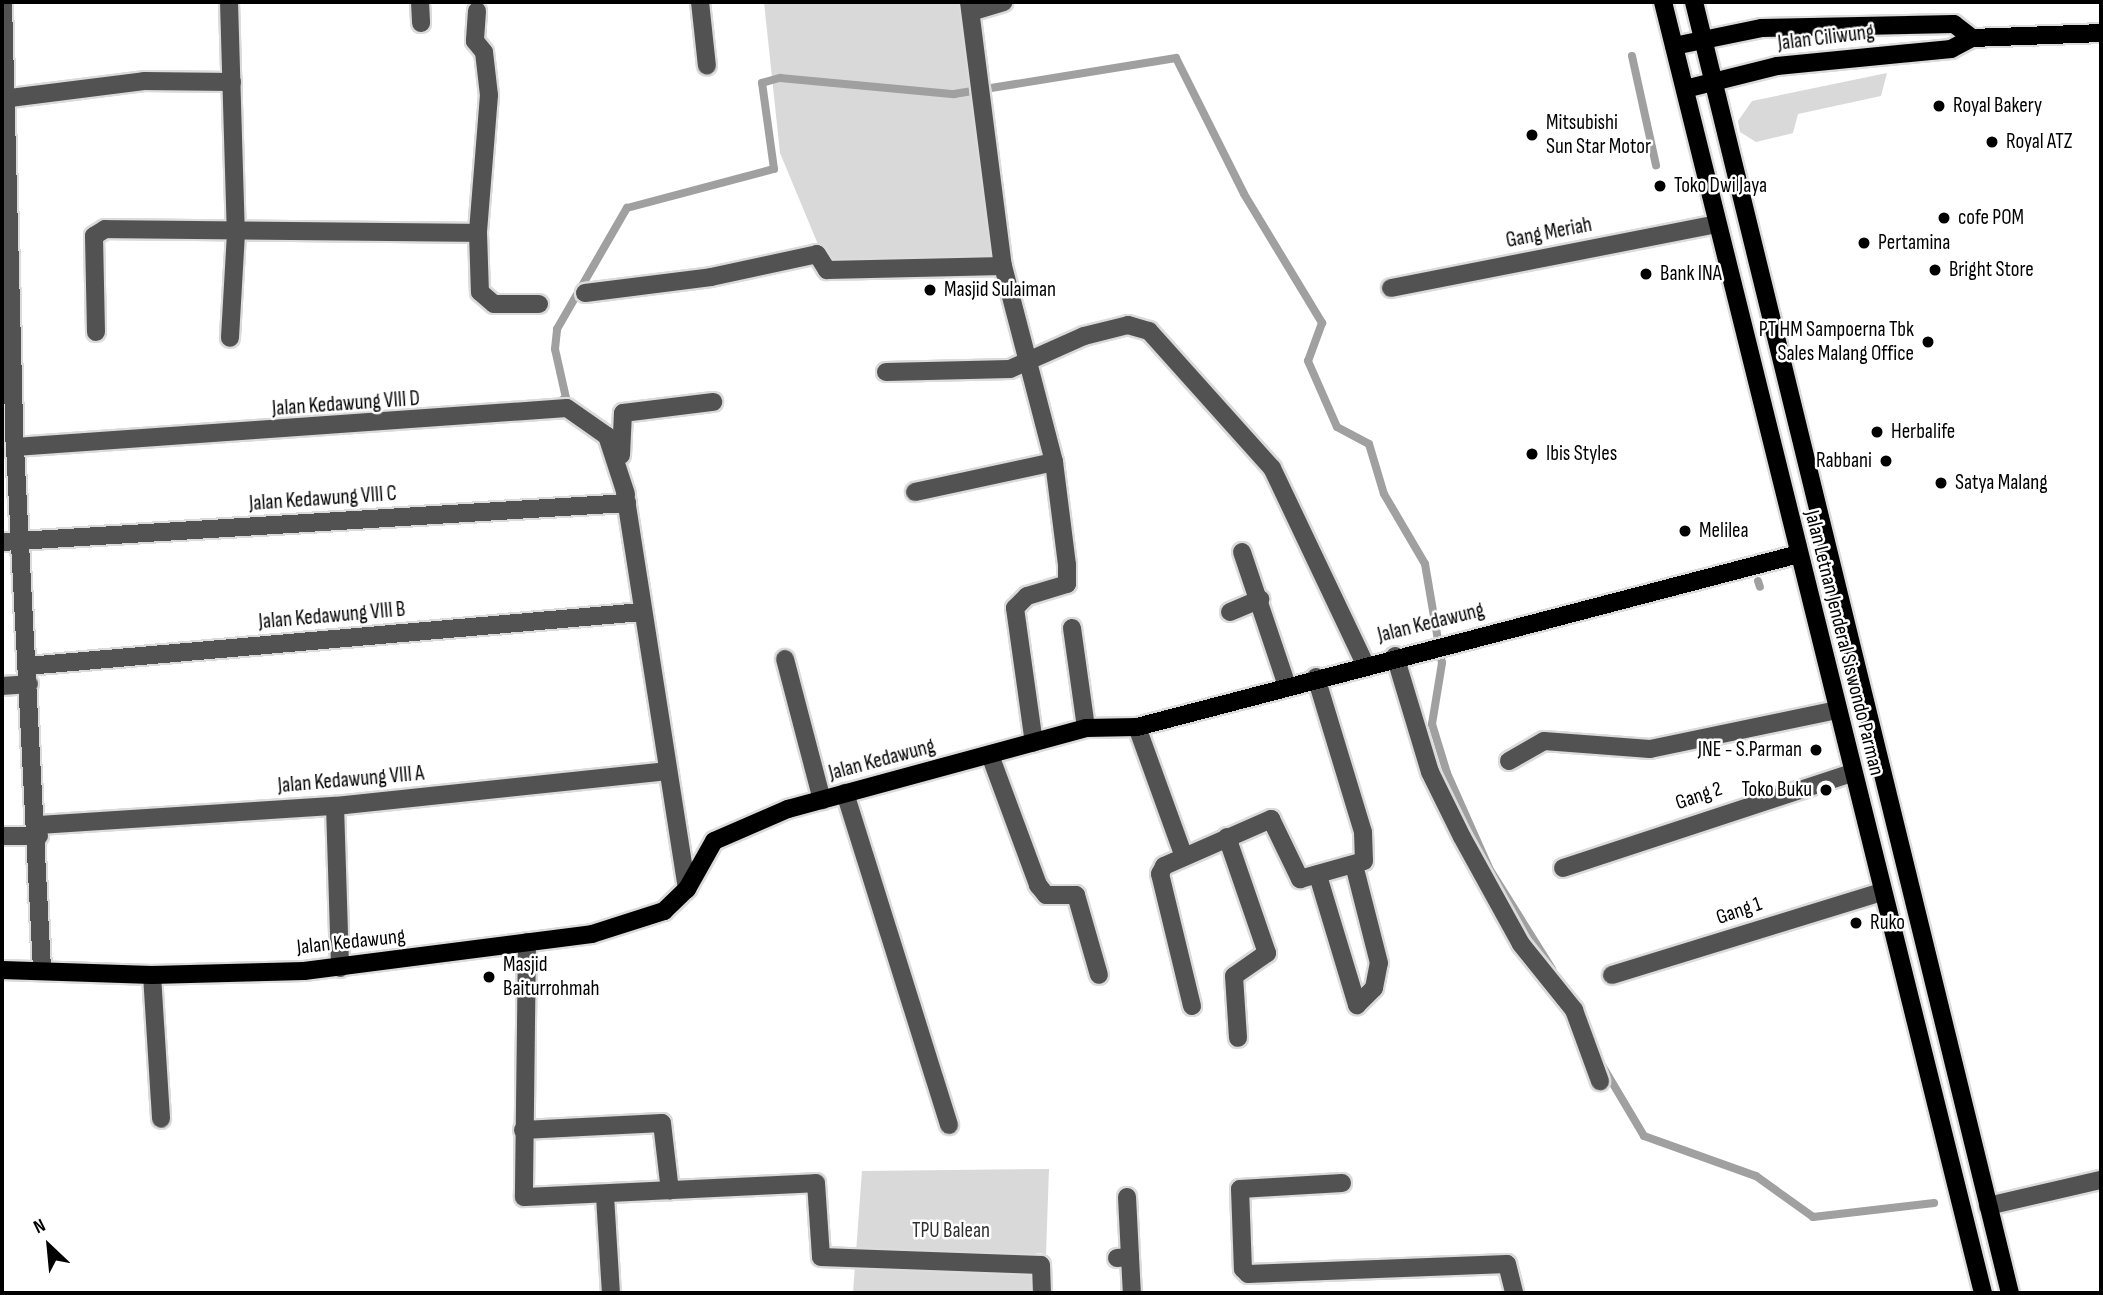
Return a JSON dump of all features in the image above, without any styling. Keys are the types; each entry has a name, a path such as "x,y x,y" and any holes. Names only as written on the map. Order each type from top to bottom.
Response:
{"main road":[{"name":"Jalan Letnan Jenderal Siswondo Parman","path":"1663,2 1983,1293"},
{"name":"Jalan Letnan Jenderal Siswondo Parman","path":"1694,2 2010,1293"},
{"name":"Jalan Ciliwung","path":"1674,46 1762,28 1954,24 1972,38"},
{"name":"Jalan Ciliwung","path":"1685,89 1777,66 1951,49 1972,38 2101,33"},
{"name":"Jalan Kedawung","path":"2,970 152,975 340,968 527,942 641,922 687,889 724,834 822,800 1086,728 1137,727 1286,683 1799,554"}],"street":[{"path":"4,2 5,236 15,447 23,541 27,666 39,830 42,970"},
{"path":"229,2 236,233 230,338"},
{"path":"420,2 421,23"},
{"path":"700,2 707,66"},
{"path":"1004,2 970,7 976,88 1003,266 1032,362 1055,462 1067,584 1018,601 1013,618 1034,744"},
{"path":"477,11 474,41 484,52 489,94 478,233 480,292 494,304 539,304"},
{"path":"5,99 144,81 232,82"},
{"name":"Gang Meriah","path":"1391,288 1716,224"},
{"path":"96,332 94,236 105,229 236,233 478,233"},
{"path":"585,293 711,277 817,254 827,270 1003,266"},
{"path":"886,372 1010,369 1032,362 1084,336 1128,325 1149,331 1272,468 1365,664"},
{"path":"687,889 642,612 618,425 623,413 713,402"},
{"name":"Jalan Kedawung VIII D","path":"15,447 567,408 607,436 626,499"},
{"path":"915,492 1055,462"},
{"name":"Jalan Kedawung VIII C","path":"2,542 626,499"},
{"path":"1242,552 1286,683"},
{"path":"1230,612 1260,599"},
{"name":"Jalan Kedawung VIII B","path":"27,666 642,612"},
{"path":"1072,628 1086,728"},
{"path":"1395,656 1430,772 1456,826 1521,944 1574,1010 1600,1081"},
{"path":"785,659 822,800"},
{"path":"1192,1006 1160,874 1183,854 1227,836 1276,821 1300,879 1319,879 1364,861 1366,849 1316,677"},
{"path":"2,686 29,684"},
{"path":"1509,761 1544,741 1650,749 1837,710"},
{"path":"1137,727 1183,854"},
{"path":"990,755 1038,885 1046,895 1076,895 1099,975"},
{"name":"Jalan Kedawung VIII A","path":"2,836 39,830 334,806 666,771"},
{"name":"Gang 2","path":"1563,868 1852,773"},
{"path":"845,793 949,1125"},
{"path":"334,806 340,968"},
{"path":"1227,836 1267,953 1234,975 1238,1038"},
{"path":"1319,879 1357,1005 1374,988 1379,963 1354,865"},
{"name":"Gang 1","path":"1612,975 1882,892"},
{"path":"527,942 524,1197 605,1196 816,1183 821,1257 1041,1265 1042,1293"},
{"path":"152,975 161,1119"},
{"path":"523,1130 662,1123 670,1191"},
{"path":"1989,1206 2101,1180"},
{"path":"1342,1183 1240,1189 1242,1269 1248,1274 1507,1264 1514,1293"},
{"path":"605,1196 611,1293"},
{"path":"1126,1196 1123,1257 1132,1293"}],"green space":[{"path":"764,2 959,2 993,260 827,266 780,153"},
{"path":"1887,73 1881,96 1798,114 1793,133 1756,142 1740,132 1738,121 1752,101"},
{"name":"TPU Balean","path":"1049,1169 1046,1254 1036,1253 1036,1293 853,1293 862,1171"}],"waterway":[{"path":"1632,56 1656,165"},
{"path":"558,402 566,398 555,349 557,329 627,208 774,169 762,83 780,78 954,94 1176,58 1244,194 1322,323 1308,361 1337,427 1369,444 1384,494 1425,564 1442,663 1432,724 1447,773 1490,870 1552,969"},
{"path":"1758,581 1760,587"},
{"path":"1603,1067 1644,1136 1756,1176 1813,1217 1934,1203"}],"place":[{"name":"Royal Bakery","path":"1939,106"},
{"name":"Mitsubishi Sun Star Motor","path":"1532,135"},
{"name":"Royal ATZ","path":"1992,142"},
{"name":"Toko Dwi Jaya","path":"1660,186"},
{"name":"cofe POM","path":"1944,218"},
{"name":"Pertamina","path":"1864,243"},
{"name":"Bright Store","path":"1935,270"},
{"name":"Bank INA","path":"1646,274"},
{"name":"Masjid Sulaiman","path":"930,290"},
{"name":"PT HM Sampoerna Tbk Sales Malang Office","path":"1928,342"},
{"name":"Herbalife","path":"1877,432"},
{"name":"Ibis Styles","path":"1532,454"},
{"name":"Rabbani","path":"1886,461"},
{"name":"Satya Malang","path":"1941,483"},
{"name":"Melilea","path":"1685,531"},
{"name":"JNE - S.Parman","path":"1816,750"},
{"name":"Toko Buku","path":"1826,790"},
{"name":"Ruko","path":"1856,923"},
{"name":"Masjid Baiturrohmah","path":"489,977"}]}
